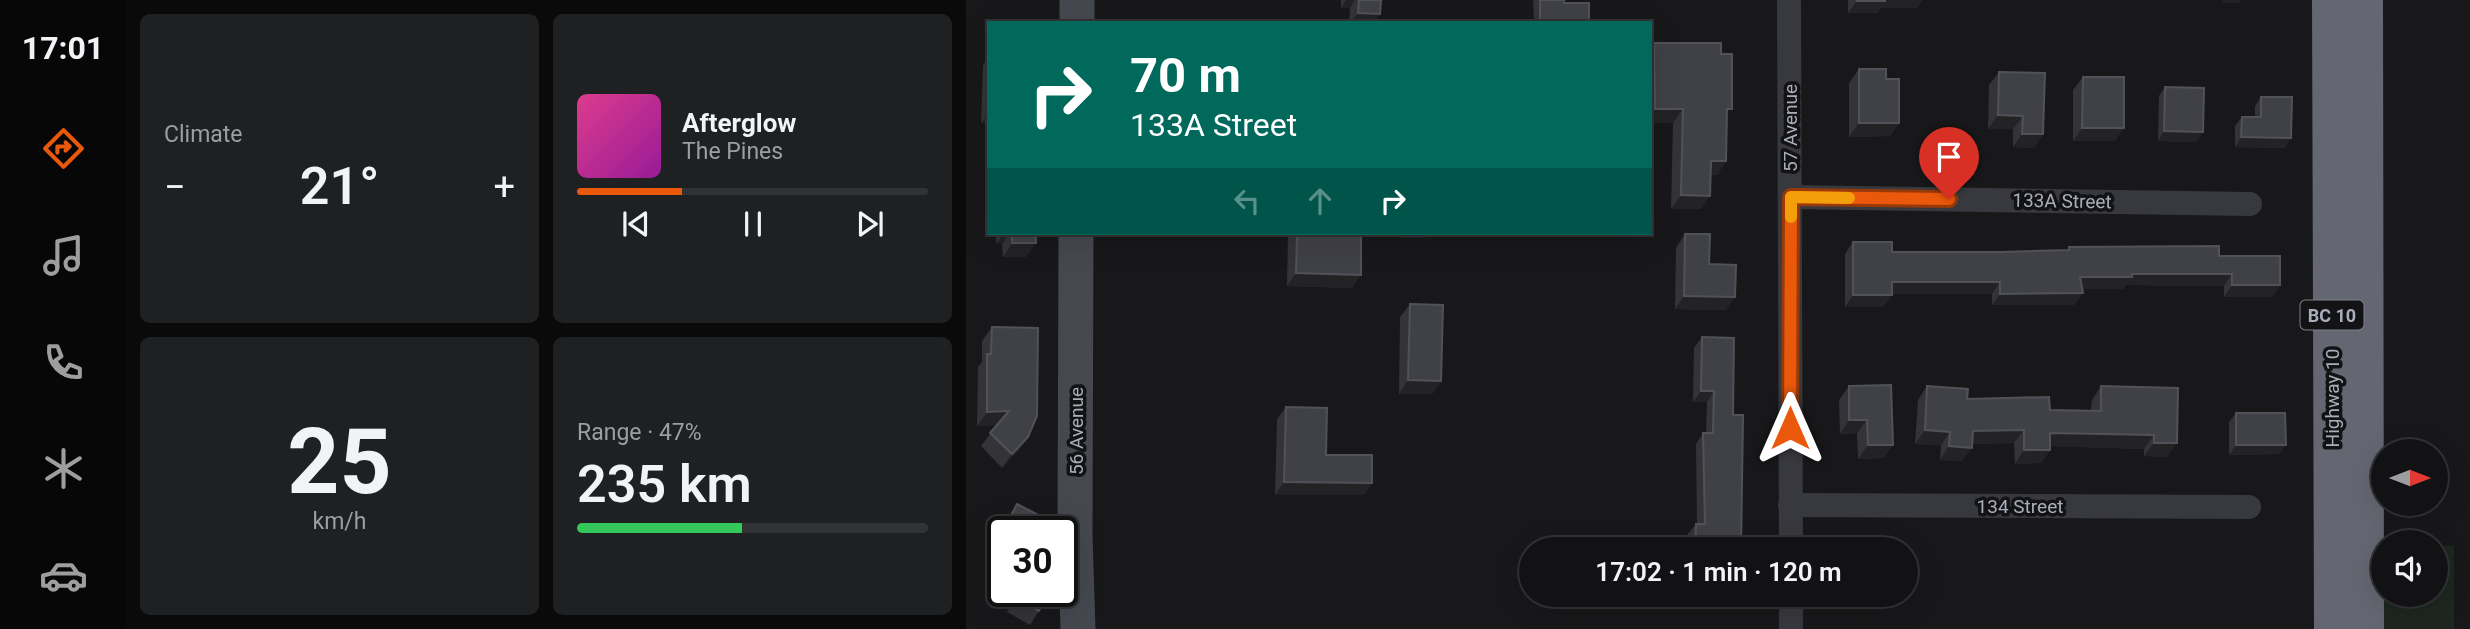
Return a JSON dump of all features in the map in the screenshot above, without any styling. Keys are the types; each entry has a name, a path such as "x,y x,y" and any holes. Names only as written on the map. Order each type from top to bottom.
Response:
{"highway":[{"name":"Highway 10","path":"2331,0 2333,629"},
{"name":"Highway 10","path":"2364,0 2365,629"}],"street":[{"path":"1077,0 1077,21"},
{"name":"57 Avenue","path":"1789,0 1791,537"},
{"name":"133A Street","path":"1791,197 2250,204"},
{"name":"56 Avenue","path":"1076,235 1075,536 1078,629"},
{"name":"134 Street","path":"1790,505 2249,507"},
{"path":"1791,607 1791,629"}],"shaded area":[{"path":"2448,546 2454,546 2454,629 2379,629 2382,607 2448,607"}],"building":[{"path":"1359,0 1381,0 1380,14 1358,13"},
{"path":"1540,0 1589,3 1589,21 1540,21"},
{"path":"1654,43 1721,43 1721,54 1732,54 1732,109 1727,109 1726,161 1711,161 1710,196 1681,195 1683,109 1655,109"},
{"path":"1859,69 1886,69 1886,79 1899,79 1899,123 1859,123"},
{"path":"1999,72 2045,73 2043,134 2022,134 2023,116 1998,115"},
{"path":"2083,77 2124,77 2124,128 2082,128"},
{"path":"2165,87 2204,88 2203,132 2164,131"},
{"path":"2261,97 2292,97 2291,138 2241,137 2242,117 2261,117"},
{"path":"1685,234 1710,234 1709,264 1736,265 1735,297 1684,296"},
{"path":"1012,235 1036,235 1036,243 1012,243"},
{"path":"1297,235 1361,235 1361,275 1296,273"},
{"path":"1853,242 1892,242 1892,252 2219,246 2219,256 2280,256 2280,285 2232,285 2232,274 2132,274 2132,277 2080,277 2083,293 2000,294 2000,282 1892,282 1892,295 1853,295"},
{"path":"1410,304 1443,305 1441,381 1408,380"},
{"path":"992,327 1038,328 1037,416 1028,437 1012,454 990,433 1009,411 987,412 987,354 991,354"},
{"path":"1702,337 1734,338 1733,415 1743,415 1741,537 1696,537 1696,524 1705,524 1703,433 1713,433 1714,391 1701,391"},
{"path":"1891,385 1893,445 1868,445 1867,420 1849,420 1849,386"},
{"path":"1927,386 1968,389 1967,399 2049,397 2050,410 2101,411 2101,386 2178,388 2177,443 2154,443 2154,435 2050,433 2050,450 2024,450 2024,430 1973,431 1972,448 1949,446 1950,432 1925,430"},
{"path":"1286,407 1327,408 1326,455 1372,455 1372,483 1284,482"},
{"path":"2236,413 2285,413 2286,445 2236,445"},
{"path":"1017,504 1040,516 1011,516"}],"slow traffic":[{"path":"1791,217 1791,197 1849,198"}],"route":[{"path":"1790,428 1791,197 1949,199"}]}
